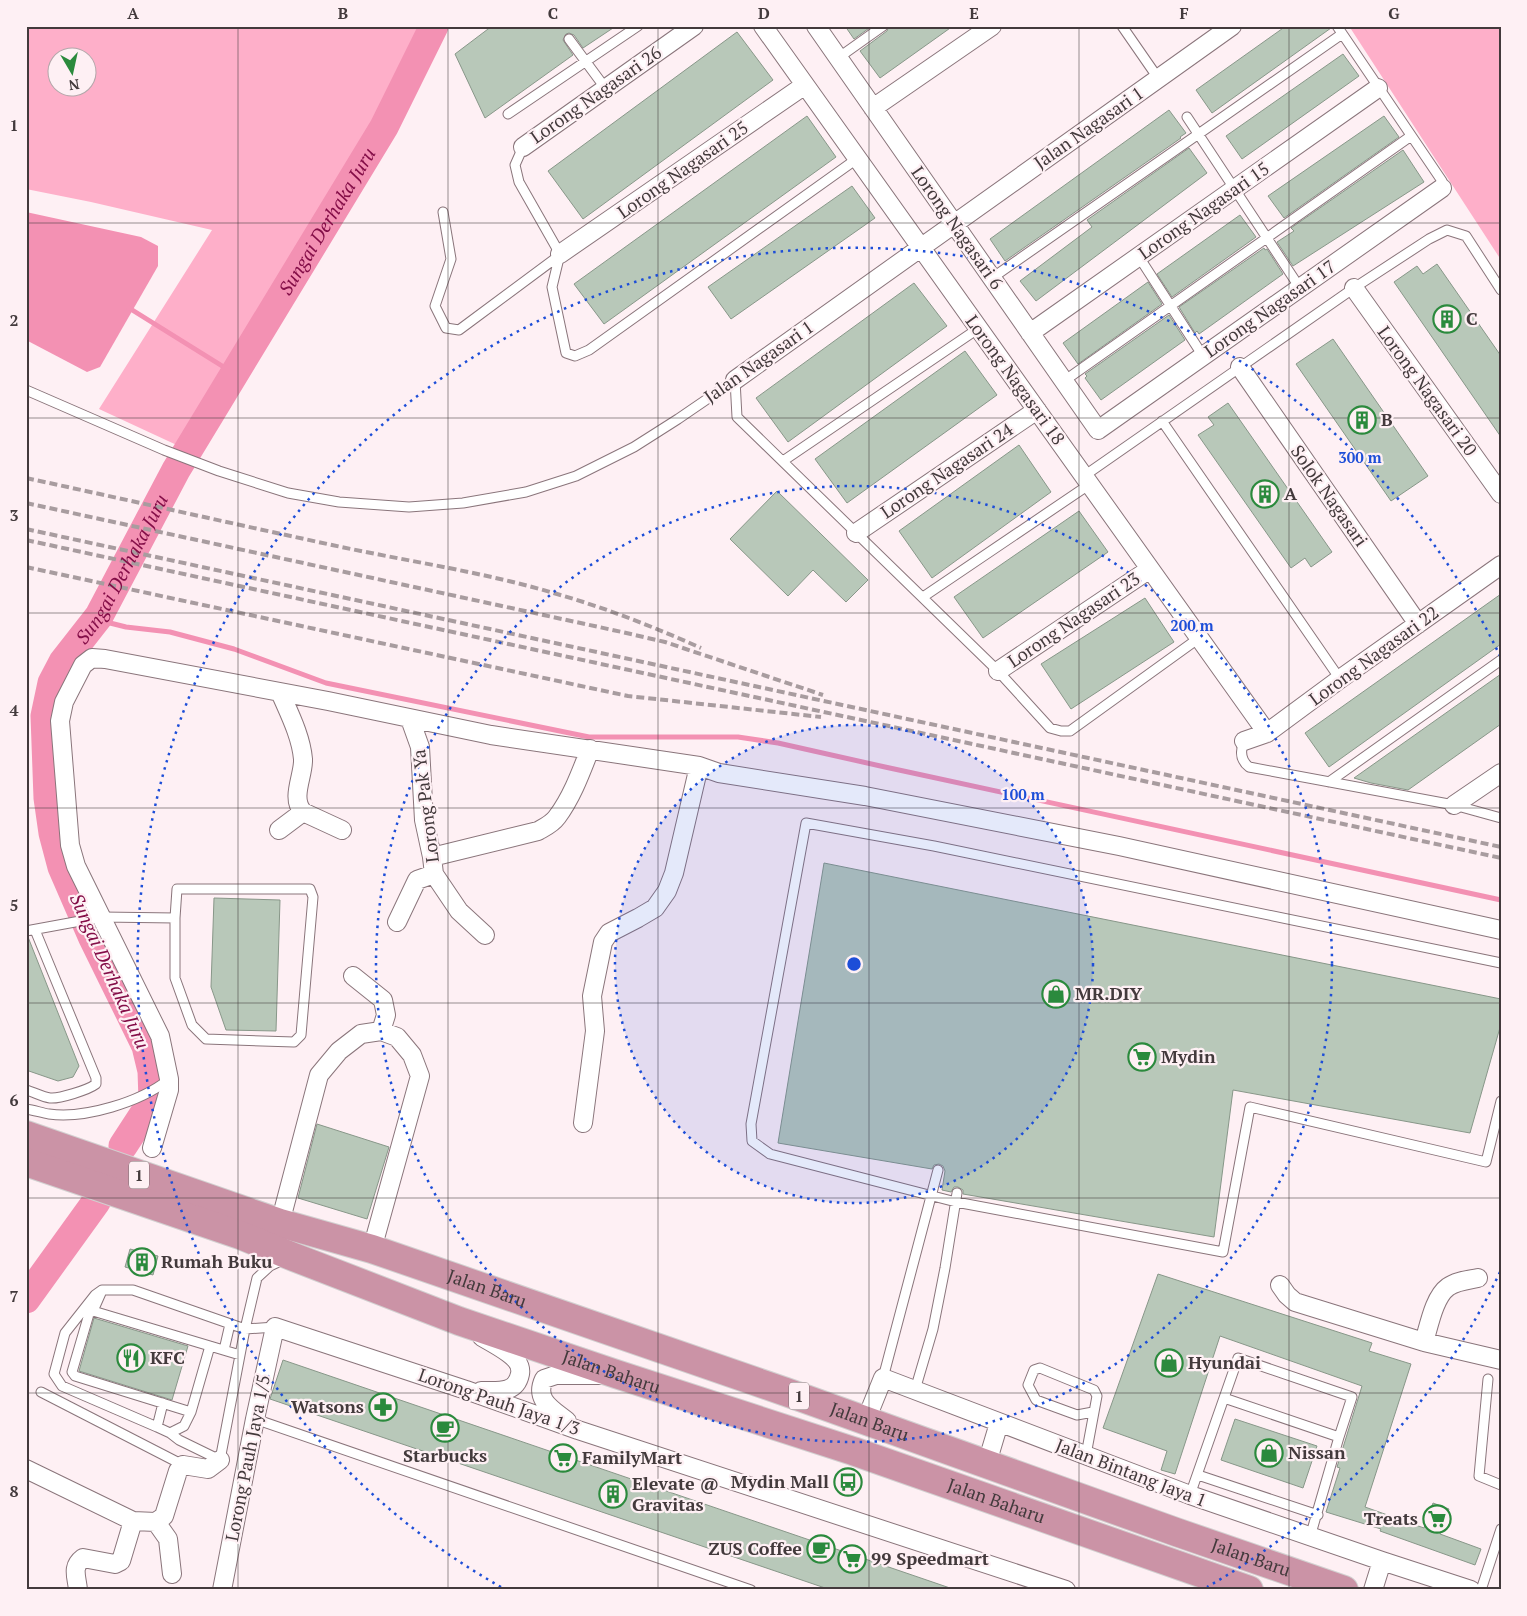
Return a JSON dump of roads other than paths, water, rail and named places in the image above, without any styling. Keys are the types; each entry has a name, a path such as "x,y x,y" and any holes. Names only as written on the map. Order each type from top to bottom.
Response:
{"highway":[{"name":"Jalan Baharu","path":"26,1135 245,1224 291,1256 459,1321 853,1451 1202,1573"},
{"name":"Jalan Baharu","path":"26,1162 245,1224"},
{"name":"Jalan Baru","path":"245,1224 280,1223 372,1249 866,1420 1176,1532 1344,1590"},
{"name":"Jalan Baru","path":"1202,1573 1249,1590"}],"street":[{"name":"Lorong Nagasari 26","path":"523,147 694,26"},
{"name":"Lorong Nagasari 18","path":"764,26 1267,733"},
{"name":"Lorong Nagasari 6","path":"816,26 1098,430"},
{"name":"Jalan Nagasari 1","path":"735,380 1232,26"},
{"path":"873,108 980,29"},
{"name":"Lorong Nagasari 25","path":"560,254 805,85"},
{"name":"Lorong Nagasari 15","path":"1030,333 1378,88"},
{"name":"Lorong Nagasari 17","path":"1098,430 1442,188"},
{"name":"Lorong Nagasari 20","path":"1354,288 1501,494"},
{"name":"Solok Nagasari","path":"1240,367 1418,624"},
{"name":"Lorong Nagasari 24","path":"856,533 1037,410"},
{"name":"Lorong Nagasari 22","path":"1244,740 1267,733 1501,565"},
{"name":"Lorong Nagasari 23","path":"998,671 1150,569"},
{"path":"152,1148 168,1090 165,1082 160,1036 76,866 70,845 60,721 64,702 83,665 92,658 280,692 491,736 699,766 719,773 864,796 1109,844 1501,930"},
{"path":"280,692 300,742 303,760 298,796 299,808 303,812 342,830"},
{"name":"Lorong Pak Ya","path":"410,719 420,747 424,820 434,874 460,911 485,935"},
{"path":"432,857 538,831 549,826 557,818 574,788 590,749"},
{"path":"583,1124 595,1031 592,996 603,942 609,932 654,908 667,891 674,874 699,766"},
{"path":"1454,805 1501,773"},
{"path":"279,830 303,812"},
{"path":"397,922 417,880 434,874"},
{"path":"354,976 383,1000 386,1015 381,1031"},
{"path":"280,1223 319,1075 338,1051 361,1034 381,1031 397,1037 412,1055 420,1076 372,1249"},
{"path":"1424,1342 1439,1295 1456,1283 1478,1278"},
{"path":"1280,1285 1295,1302 1424,1342 1501,1360"},
{"path":"459,1321 516,1360 521,1370 518,1381 512,1388 501,1392 466,1390"},
{"name":"Lorong Pauh Jaya 1/3","path":"275,1327 466,1390 578,1430 1066,1590"},
{"name":"Lorong Pauh Jaya 1/5","path":"222,1590 275,1327"},
{"path":"578,1430 552,1410 541,1397 540,1388 544,1379 556,1375 616,1374"},
{"path":"866,1420 883,1378"},
{"name":"Jalan Bintang Jaya 1","path":"883,1378 1190,1495 1382,1562 1471,1590"},
{"path":"987,1463 999,1423"},
{"path":"26,1469 133,1521 156,1522 164,1516 178,1471 183,1465 208,1469 220,1460"},
{"path":"78,1590 74,1574 78,1562 83,1558 116,1564 122,1562 133,1521"},
{"path":"156,1522 168,1540 172,1574"},
{"path":"1373,1590 1382,1562"}],"lane":[{"path":"508,114 638,26"},
{"path":"838,58 883,26"},
{"path":"1122,26 1158,78"},
{"path":"992,278 1198,135 1340,30 1442,181 1442,188"},
{"path":"569,39 606,89"},
{"path":"1187,117 1300,288"},
{"path":"1064,381 1412,136"},
{"path":"523,147 516,165 519,182 560,254 552,287 566,353 576,356 589,350 858,158"},
{"path":"443,212 451,259 435,306 446,328 459,330 560,254"},
{"path":"923,597 1087,480 1162,421 1428,239 1447,230 1466,236 1501,290"},
{"path":"1138,257 1203,356"},
{"path":"783,461 979,328"},
{"path":"735,380 737,417 998,671 1050,728 1070,731 1200,638"},
{"name":"Jalan Nagasari 1","path":"26,390 164,450 219,471 288,493 339,502 409,507 463,503 526,492 576,476 634,446 735,380"},
{"path":"1162,421 1340,679"},
{"path":"1329,782 1501,660"},
{"path":"1244,740 1241,754 1244,763 1249,767 1454,805 1501,818"},
{"path":"1501,963 934,846 806,823 751,1124 752,1141 770,1154 933,1195 957,1197 1223,1252 1250,1107 1486,1162 1501,1101"},
{"path":"177,889 310,889 313,897 301,1034 294,1042 206,1039 192,1025 175,978 175,918 177,889"},
{"path":"26,1090 51,1098 91,1088 96,1084 96,1078 34,930 102,917 175,918"},
{"path":"26,1108 50,1114 82,1113 109,1108 138,1097 165,1082"},
{"path":"883,1378 933,1195 938,1170"},
{"path":"915,1390 933,1329 957,1197"},
{"path":"275,1327 244,1329 133,1290 102,1290 65,1333 54,1374 62,1386 157,1426 179,1440 220,1460 244,1329 257,1278 270,1266 291,1256"},
{"path":"102,1290 93,1311 89,1314 72,1372 75,1376 191,1412"},
{"path":"93,1311 240,1354"},
{"path":"224,1350 230,1324"},
{"path":"170,1433 184,1426 191,1412 210,1346"},
{"path":"1190,1495 1238,1358 1352,1397 1310,1537"},
{"path":"1086,1455 1097,1396 1094,1390 1040,1368 1034,1370 1028,1385 1036,1400 1077,1415 1093,1412"},
{"path":"1488,1379 1479,1476 1501,1485"},
{"path":"104,1404 109,1387"},
{"path":"41,1392 183,1465"},
{"path":"1224,1398 1339,1437"},
{"path":"157,1426 163,1403"},
{"path":"255,1419 751,1590"},
{"path":"1198,1475 1318,1515"},
{"path":"1481,1590 1501,1529"}],"waterway":[{"name":"Sungai Derhaka Juru","path":"123,1146 153,1100 152,1071 146,1046 92,936 62,867 53,833 48,798 45,716 52,683 63,662 99,616 176,470 384,127 434,26"},
{"path":"129,308 235,374"},
{"path":"99,616 106,622 126,627 170,632 234,649 326,683 589,737 738,737 778,743 1501,900"},
{"name":"Sungai Derhaka Juru","path":"26,1299 96,1202"}],"railway":[{"path":"26,478 529,586 612,612 701,648"},
{"path":"26,503 665,642 823,695"},
{"path":"26,529 1501,847"},
{"path":"26,540 1501,858"},
{"path":"26,567 628,696 821,717"}],"place":[{"name":"C","path":"1447,319"},
{"name":"B","path":"1362,420"},
{"name":"A","path":"1265,494"},
{"name":"MR.DIY","path":"1056,994"},
{"name":"Mydin","path":"1142,1057"},
{"name":"Rumah Buku","path":"142,1262"},
{"name":"KFC","path":"131,1358"},
{"name":"Hyundai","path":"1169,1363"},
{"name":"Watsons","path":"383,1407"},
{"name":"Starbucks","path":"445,1428"},
{"name":"Nissan","path":"1269,1453"},
{"name":"FamilyMart","path":"563,1458"},
{"name":"Mydin Mall","path":"848,1482"},
{"name":"Elevate @ Gravitas","path":"613,1494"},
{"name":"Treats","path":"1437,1519"},
{"name":"ZUS Coffee","path":"821,1549"},
{"name":"99 Speedmart","path":"852,1559"}]}
